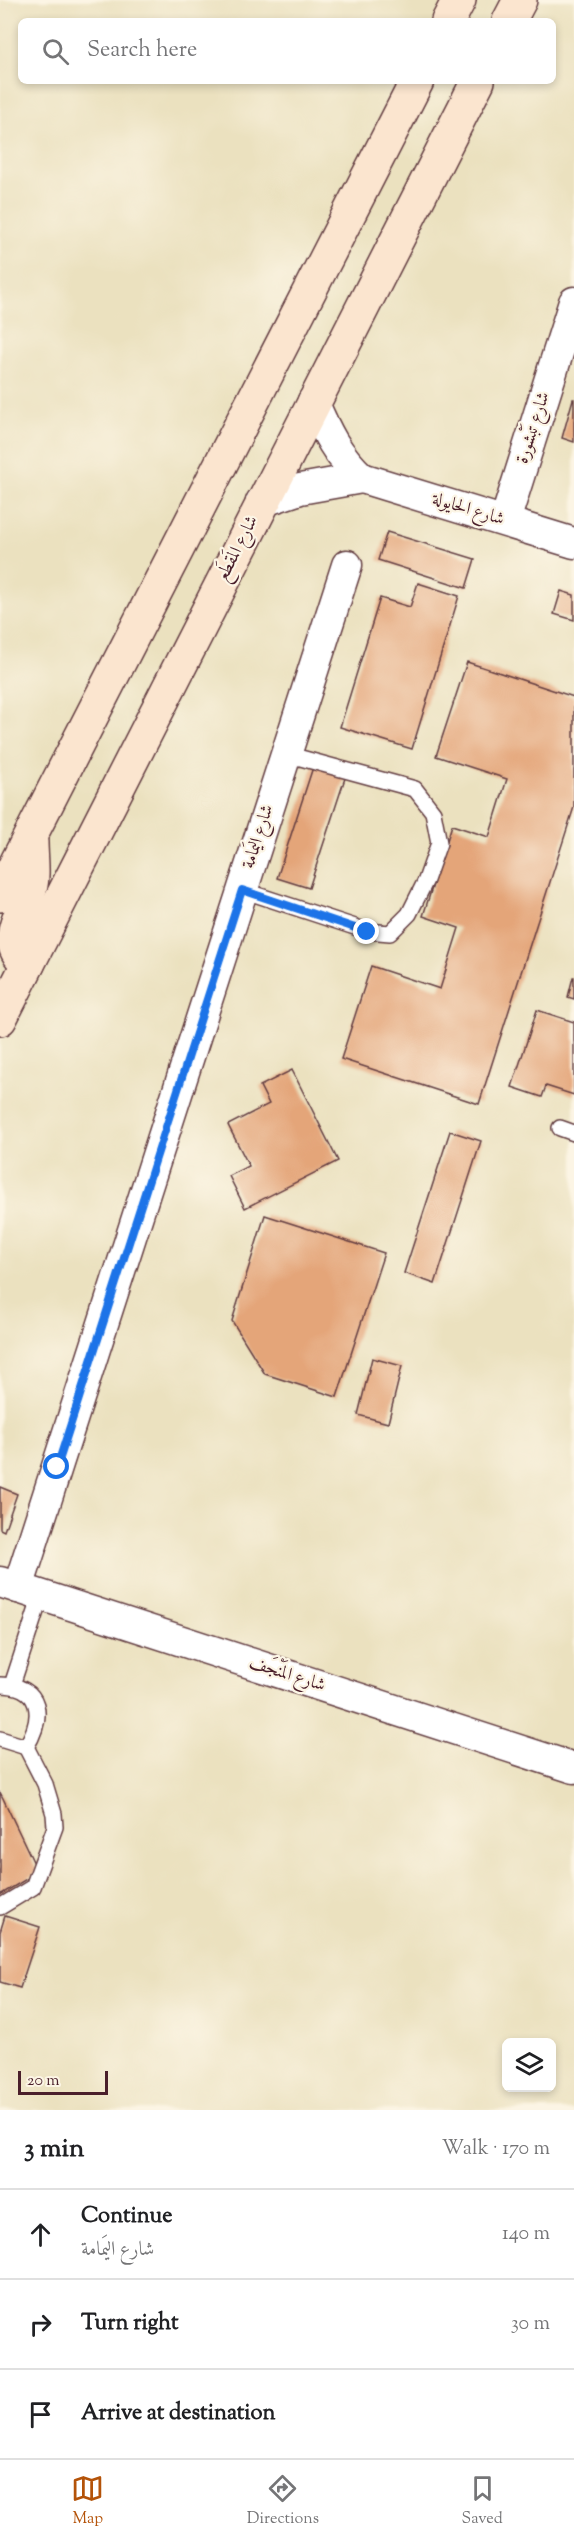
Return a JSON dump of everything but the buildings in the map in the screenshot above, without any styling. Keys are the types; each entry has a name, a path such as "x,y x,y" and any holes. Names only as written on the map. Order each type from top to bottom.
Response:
{"street":[{"path":"450,18 459,0"},
{"path":"495,18 503,0"},
{"path":"511,18 520,0"},
{"path":"0,895 415,84"},
{"path":"347,337 382,240 461,84"},
{"name":"شارع المَقطَع","path":"0,1019 261,502 476,84"},
{"name":"شارع تَبْشورة","path":"505,521 574,302"},
{"name":"شارع الحايولة","path":"314,401 329,438 342,459 362,478 574,543"},
{"name":"شارع الحايولة","path":"261,502 300,489 362,478"},
{"name":"شارع اليَمامة","path":"20,1589 347,565"},
{"path":"28,964 12,955 8,945 9,932 31,889 31,834"},
{"name":"شارع المَنْجَف","path":"20,1589 574,1768"}],"lane":[{"path":"242,890 367,932 390,933 409,914 426,880 439,843 433,812 416,789 286,754"},
{"path":"20,1589 6,1685 34,1697 38,1706 37,1718 26,1747"},
{"path":"0,1739 26,1747 45,1784 54,1814 55,1827 33,1887 0,1907"}],"route":[{"path":"57,1467 242,890 367,932"}]}
